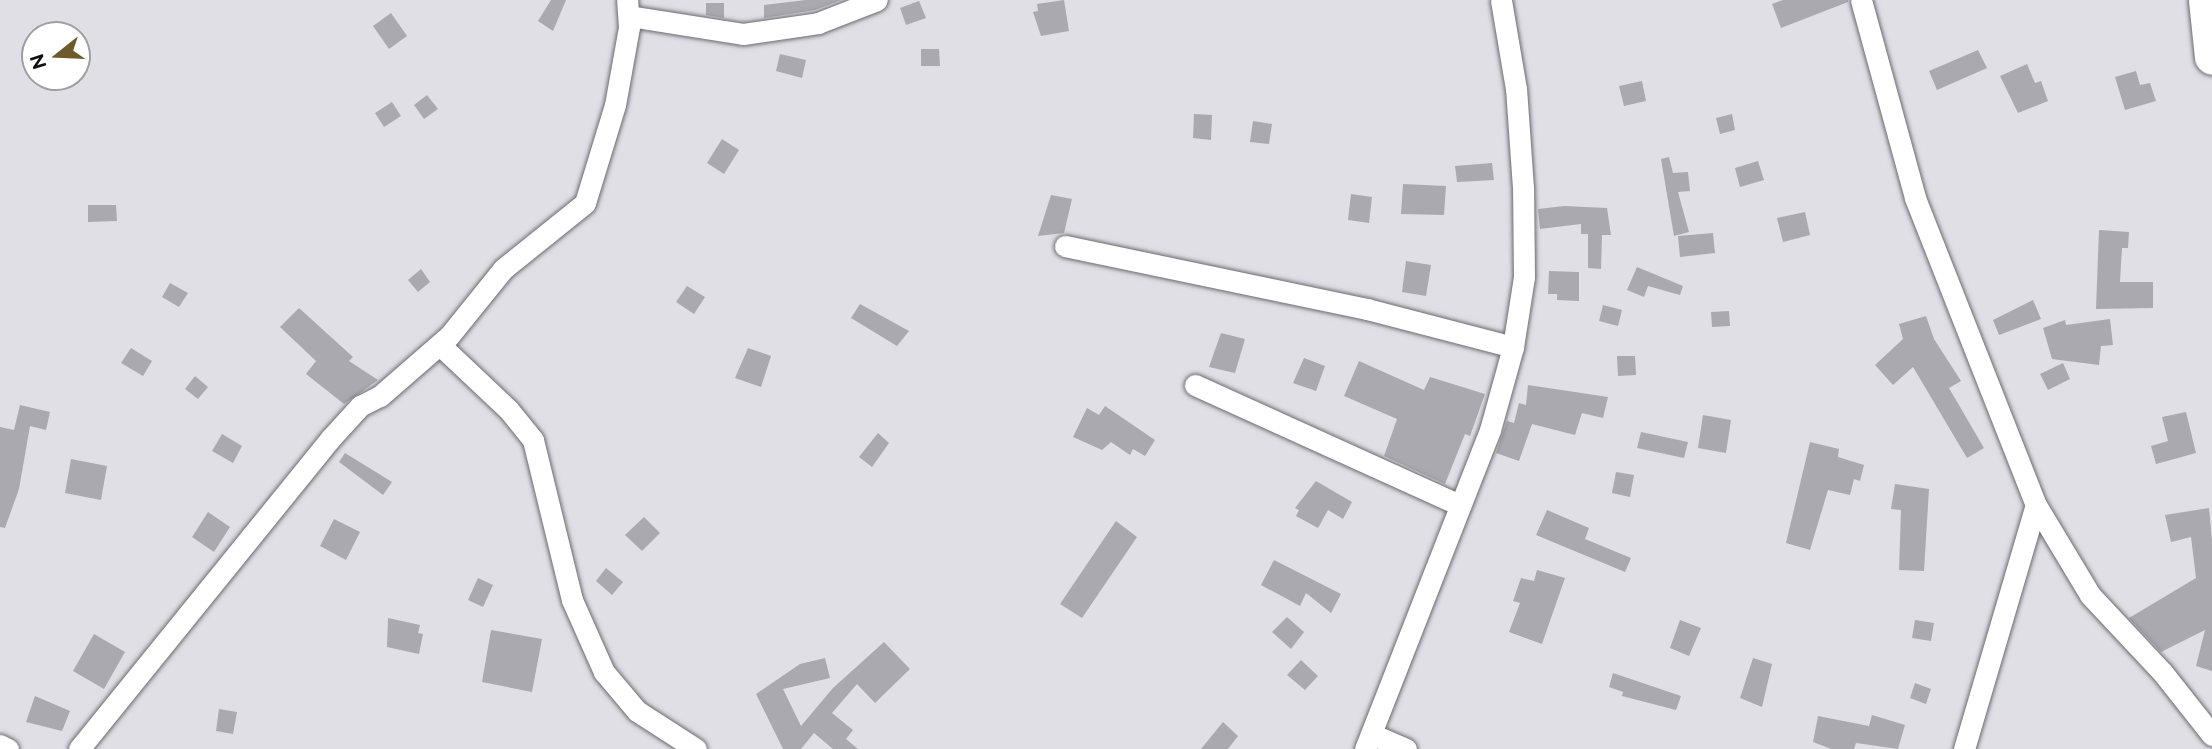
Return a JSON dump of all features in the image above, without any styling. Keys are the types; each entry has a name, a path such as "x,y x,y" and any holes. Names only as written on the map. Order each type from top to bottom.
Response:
{"main road":[{"path":"2206,0 2212,57"}],"street":[{"path":"79,749 330,439 360,406 380,396 440,345 503,269 575,214 591,192 615,105 628,8 716,33 754,34 818,23 877,0"},
{"path":"1406,749 1368,742 1494,418 1513,347 1524,277 1523,188 1516,89 1501,0"},
{"path":"1861,0 1915,198 2036,505 2090,595 2163,673 2212,735"},
{"path":"1065,246 1367,309 1513,347"},
{"path":"440,345 524,426 533,440 572,600 604,671 637,711 696,749"},
{"path":"1195,385 1460,506"},
{"path":"1964,749 2036,505"},
{"path":"0,745 8,749"}],"building":[{"path":"551,0 566,0 553,31 538,21"},
{"path":"806,0 841,0 815,10 764,18 764,5"},
{"path":"1064,0 1069,31 1041,36 1033,12 1038,11 1037,4"},
{"path":"1783,0 1848,2 1781,28 1772,4"},
{"path":"919,1 926,18 906,25 900,8"},
{"path":"706,3 724,3 724,18 706,15"},
{"path":"391,13 407,36 389,49 373,26"},
{"path":"921,49 939,49 940,66 921,66"},
{"path":"1978,50 1987,68 1937,90 1929,71"},
{"path":"780,54 806,60 802,78 776,71"},
{"path":"2027,64 2035,83 2041,81 2048,101 2018,113 2000,76"},
{"path":"2136,71 2140,85 2150,83 2156,101 2125,110 2115,77"},
{"path":"1642,81 1646,101 1624,106 1619,86"},
{"path":"427,95 438,109 424,119 414,105"},
{"path":"392,102 401,116 384,127 375,113"},
{"path":"1194,114 1212,115 1211,140 1193,138"},
{"path":"1732,114 1735,130 1720,134 1716,118"},
{"path":"1253,121 1272,124 1269,144 1250,142"},
{"path":"722,139 739,150 724,174 707,163"},
{"path":"1669,157 1673,173 1688,172 1690,191 1678,192 1689,232 1674,236 1661,159"},
{"path":"1758,161 1764,180 1740,187 1735,168"},
{"path":"1492,163 1494,180 1457,182 1455,166"},
{"path":"1403,184 1446,186 1444,215 1401,214"},
{"path":"1351,194 1372,197 1369,223 1348,220"},
{"path":"1051,195 1072,199 1064,233 1038,236"},
{"path":"88,205 116,205 117,221 88,222"},
{"path":"1564,206 1607,208 1611,235 1602,235 1601,269 1588,268 1588,234 1581,234 1581,224 1540,229 1538,209"},
{"path":"1805,212 1810,235 1783,242 1777,218"},
{"path":"2099,230 2129,232 2128,248 2122,248 2120,282 2153,282 2153,308 2096,309"},
{"path":"1713,233 1715,253 1680,257 1678,236"},
{"path":"1406,261 1431,265 1426,296 1402,292"},
{"path":"1637,267 1683,286 1680,295 1648,286 1644,297 1627,290"},
{"path":"421,269 430,282 418,292 408,280"},
{"path":"1549,271 1579,272 1579,301 1557,300 1557,294 1548,294"},
{"path":"170,283 188,293 179,307 162,297"},
{"path":"687,286 705,297 694,314 676,302"},
{"path":"2033,300 2041,319 1999,335 1993,320"},
{"path":"860,304 909,331 897,346 851,318"},
{"path":"1603,305 1622,310 1618,326 1599,321"},
{"path":"299,308 353,357 349,361 378,380 344,404 306,374 316,361 280,327"},
{"path":"1729,311 1730,326 1712,327 1711,312"},
{"path":"1926,316 1934,339 1961,381 1949,388 1984,448 1967,458 1913,367 1893,385 1875,365 1903,339 1899,324"},
{"path":"2110,319 2113,345 2101,346 2099,365 2052,359 2043,328 2065,320 2066,325"},
{"path":"1221,333 1245,339 1235,373 1209,367"},
{"path":"131,348 152,361 143,376 121,363"},
{"path":"748,348 771,356 761,387 735,378"},
{"path":"1617,356 1635,356 1636,375 1618,376"},
{"path":"1304,358 1325,366 1316,391 1293,383"},
{"path":"1359,361 1424,390 1430,377 1485,394 1470,436 1465,434 1445,484 1384,456 1397,419 1344,396"},
{"path":"2063,363 2070,379 2048,390 2040,374"},
{"path":"195,376 208,387 198,399 185,389"},
{"path":"1528,385 1608,397 1603,418 1582,413 1575,435 1532,424 1519,461 1496,453 1507,421 1514,423 1519,403 1526,405"},
{"path":"20,405 50,412 46,430 30,426 19,489 5,528 0,527 0,427 14,430"},
{"path":"1105,406 1155,440 1145,456 1133,449 1130,455 1111,442 1102,450 1073,437 1087,408 1099,415"},
{"path":"2186,412 2196,453 2156,464 2151,446 2168,441 2162,417"},
{"path":"1703,415 1731,420 1726,453 1698,448"},
{"path":"1641,432 1688,442 1684,458 1637,448"},
{"path":"878,433 889,443 872,467 859,457"},
{"path":"222,434 242,446 233,463 212,451"},
{"path":"1810,442 1839,449 1838,457 1864,465 1860,481 1854,479 1850,495 1828,490 1810,550 1786,543"},
{"path":"345,453 392,482 383,495 339,462"},
{"path":"71,459 107,466 101,500 65,493"},
{"path":"1616,472 1634,475 1630,497 1612,493"},
{"path":"1316,481 1352,502 1343,519 1328,510 1318,528 1296,516 1299,510 1295,508"},
{"path":"1895,484 1929,489 1924,571 1899,570 1901,510 1891,509"},
{"path":"2209,508 2212,541 2212,671 2196,666 2205,630 2161,652 2129,618 2196,578 2191,537 2171,542 2165,515"},
{"path":"1547,510 1589,528 1585,539 1631,558 1625,572 1536,535"},
{"path":"208,512 230,527 214,552 192,537"},
{"path":"644,517 660,533 642,551 625,535"},
{"path":"334,519 360,532 346,560 320,546"},
{"path":"1116,521 1137,537 1082,618 1060,604"},
{"path":"1274,560 1341,594 1331,613 1306,593 1300,606 1261,585"},
{"path":"606,568 623,582 612,595 596,581"},
{"path":"1537,570 1565,578 1542,644 1509,632 1520,603 1513,601 1521,578 1534,581"},
{"path":"478,578 493,585 483,607 468,600"},
{"path":"1287,617 1304,632 1291,649 1272,632"},
{"path":"388,618 420,625 418,633 423,634 419,654 387,647"},
{"path":"1680,620 1701,628 1689,656 1670,648"},
{"path":"1915,620 1934,623 1931,641 1912,638"},
{"path":"491,630 542,639 532,692 482,682"},
{"path":"94,634 125,652 104,689 73,671"},
{"path":"884,642 910,669 875,703 857,684 832,713 853,730 846,739 858,749 833,749 814,733 801,749 783,749 756,694 800,664 825,658 830,678 783,689 801,726 833,688"},
{"path":"1753,658 1772,664 1762,707 1740,698"},
{"path":"1301,660 1318,676 1305,690 1287,675"},
{"path":"1613,673 1681,696 1676,710 1622,696 1623,692 1609,687"},
{"path":"1915,683 1931,689 1926,704 1910,698"},
{"path":"35,696 70,711 62,731 26,722"},
{"path":"219,709 237,712 233,734 216,731"},
{"path":"1872,715 1905,725 1898,749 1856,743 1854,749 1831,749 1813,742 1818,716 1869,726"},
{"path":"1223,722 1238,736 1228,749 1201,749"}]}
